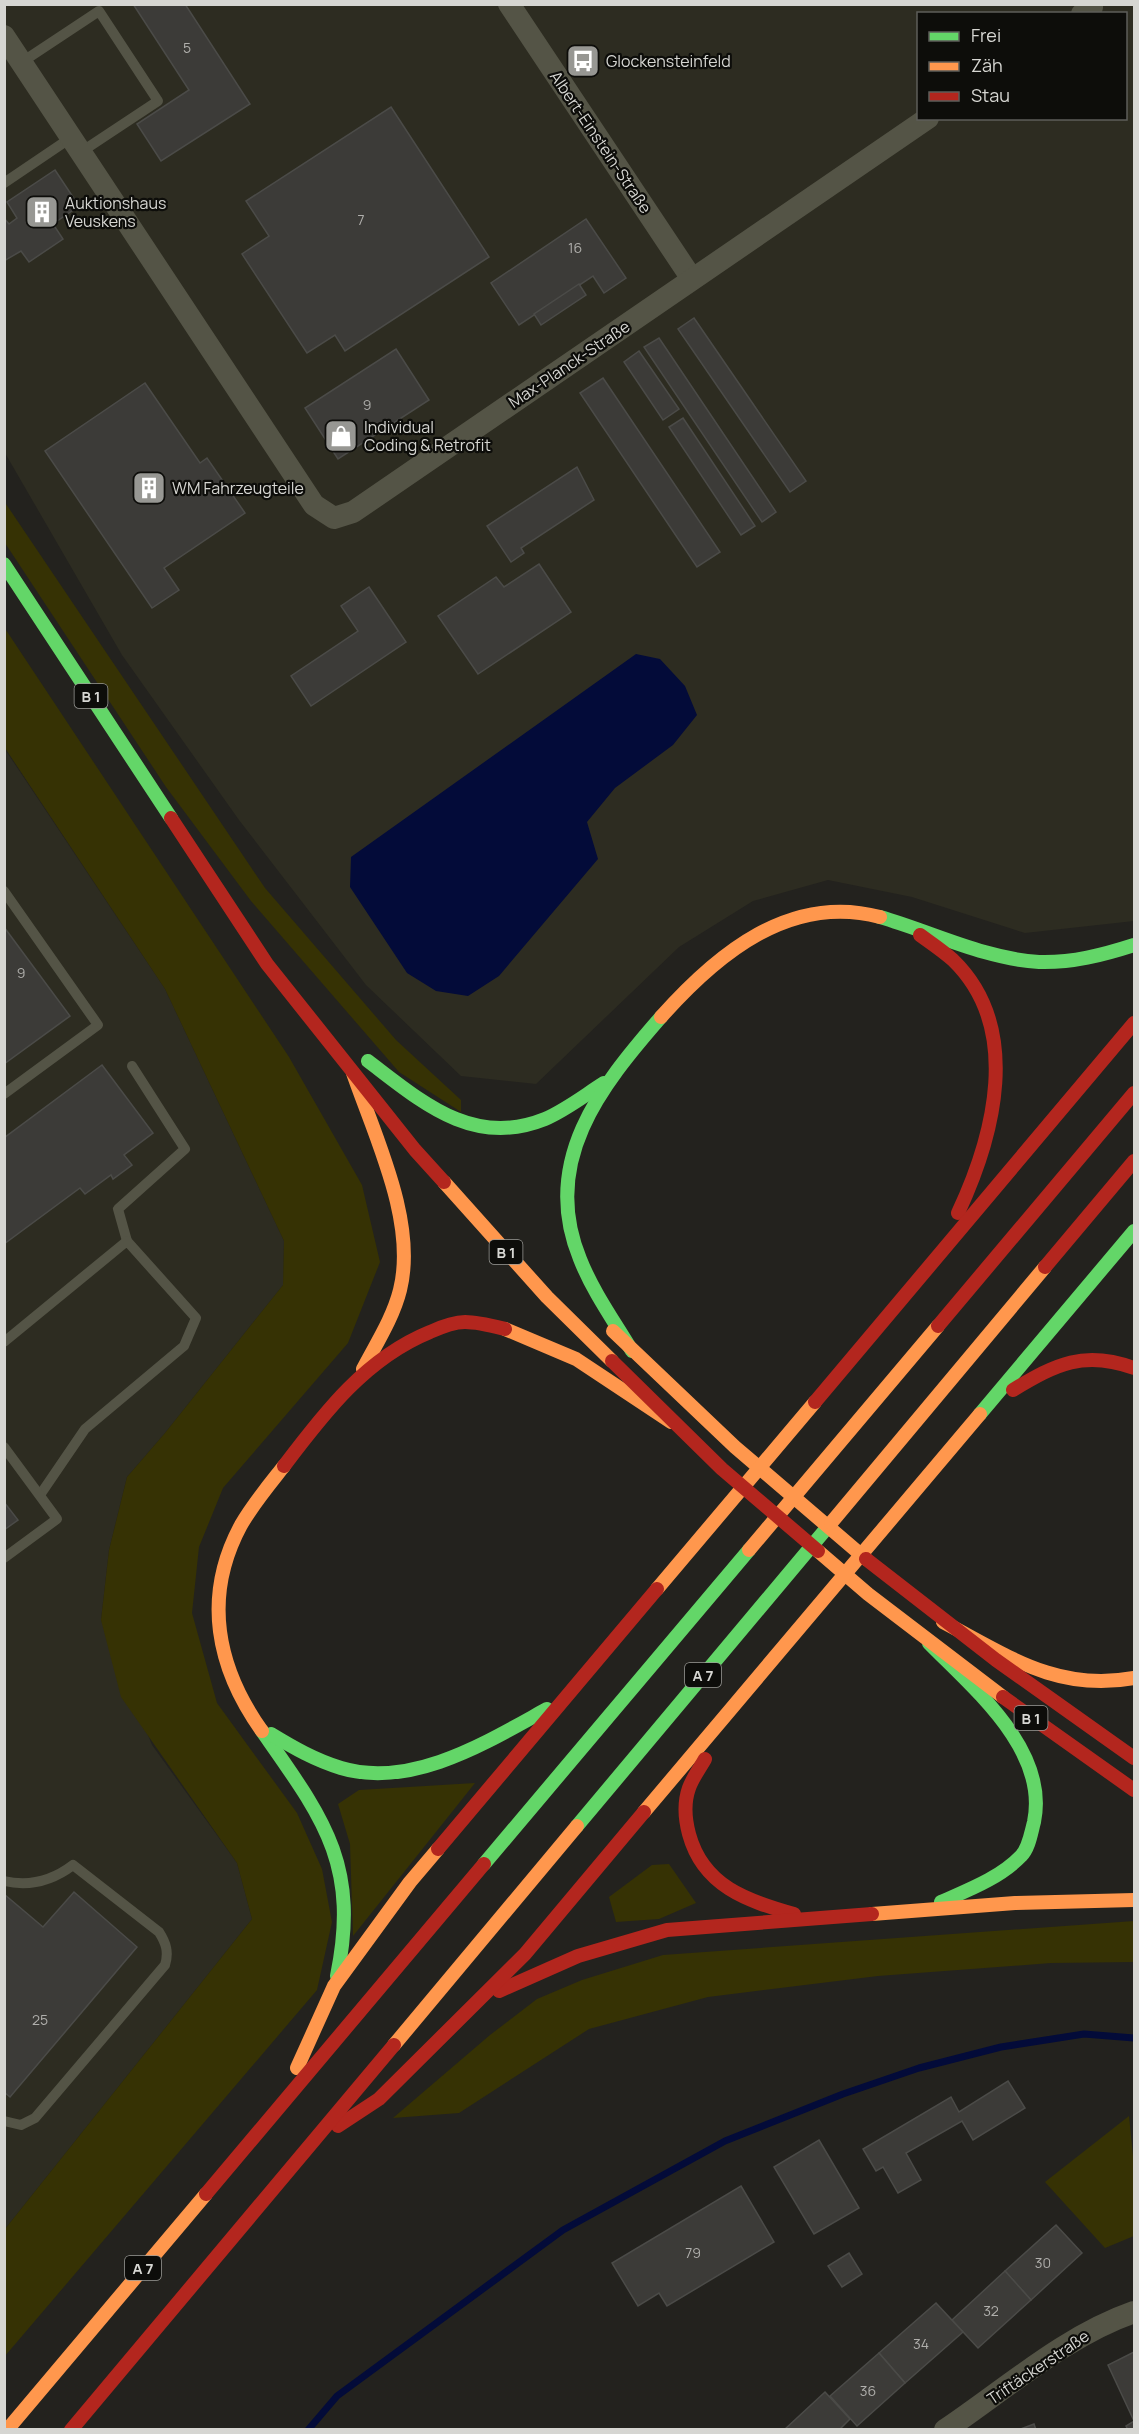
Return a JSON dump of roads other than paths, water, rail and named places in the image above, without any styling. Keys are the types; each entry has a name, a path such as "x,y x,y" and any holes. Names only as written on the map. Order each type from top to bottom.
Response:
{"main road":[{"name":"B 1","path":"4,564 267,964 415,1150 547,1297 671,1422 722,1469 868,1594 929,1643 1041,1726 1134,1790"},
{"name":"B 1","path":"178,829 259,926"},
{"path":"632,1351 598,1295 576,1249 566,1201 569,1162 582,1129 606,1082 682,992 708,967 738,943 770,925 807,914 837,910 871,915 1010,958 1053,962 1095,957 1134,945"},
{"path":"898,923 927,939 947,955 966,977 980,1000 990,1027 996,1056 995,1113 988,1143 972,1187 929,1266"},
{"path":"334,1986 410,1882 1134,1023"},
{"path":"402,1103 364,1057 440,1115 479,1128 516,1129 545,1119 606,1082"},
{"path":"353,1073 399,1211 406,1252 401,1289 360,1377"},
{"name":"A 7","path":"7,2430 1134,1092"},
{"name":"A 7","path":"71,2430 1134,1161"},
{"path":"308,2145 379,2099 480,2000 567,1906 1134,1231"},
{"name":"B 1","path":"586,1304 632,1351 738,1451 885,1575 943,1622 1134,1758"},
{"path":"278,2108 334,1986 344,1947 345,1922 341,1885 325,1826 312,1803 254,1722 230,1680 220,1643 218,1605 222,1573 235,1536 256,1500 309,1433 360,1377 418,1335 466,1322 505,1329 556,1350 610,1379 671,1422"},
{"path":"989,1406 1051,1366 1082,1358 1113,1359 1134,1368"},
{"path":"943,1622 1055,1677 1085,1683 1118,1682 1134,1678"},
{"path":"923,1911 1002,1873 1023,1854 1035,1824 1037,1799 1023,1753 999,1716 929,1643"},
{"path":"254,1722 284,1744 315,1761 367,1774 404,1771 445,1761 488,1742 562,1701"},
{"path":"732,1710 688,1790 686,1823 696,1859 714,1881 734,1894 764,1906 813,1919"},
{"path":"480,2000 579,1956 633,1938 667,1930 1015,1903 1134,1900"}],"street":[{"name":"Albert-Einstein-Straße","path":"509,4 692,279"},
{"name":"Max-Planck-Straße","path":"4,36 314,505 334,518 353,512 925,120"},
{"name":"Triftäckerstraße","path":"945,2430 1067,2346 1090,2332 1134,2312"}],"lane":[{"path":"4,183 158,101 99,11 22,62"},
{"path":"4,891 98,1025 4,1094"},
{"path":"40,1494 85,1429 184,1346 196,1318 127,1241 118,1209 185,1149 132,1066"},
{"path":"4,1342 127,1241"},
{"path":"4,1447 57,1518 4,1558"},
{"path":"4,1881 21,1884 36,1883 73,1865 159,1932 167,1946 168,1955 165,1965 35,2118 21,2125 4,2121"}],"waterway":[{"path":"308,2430 337,2396 563,2230 725,2141 843,2094 919,2068 1001,2047 1084,2034 1134,2038"}],"place":[{"name":"Glockensteinfeld","path":"583,61"},
{"name":"Auktionshaus Veuskens","path":"42,212"},
{"name":"Individual Coding & Retrofit","path":"341,436"},
{"name":"WM Fahrzeugteile","path":"149,488"}]}
